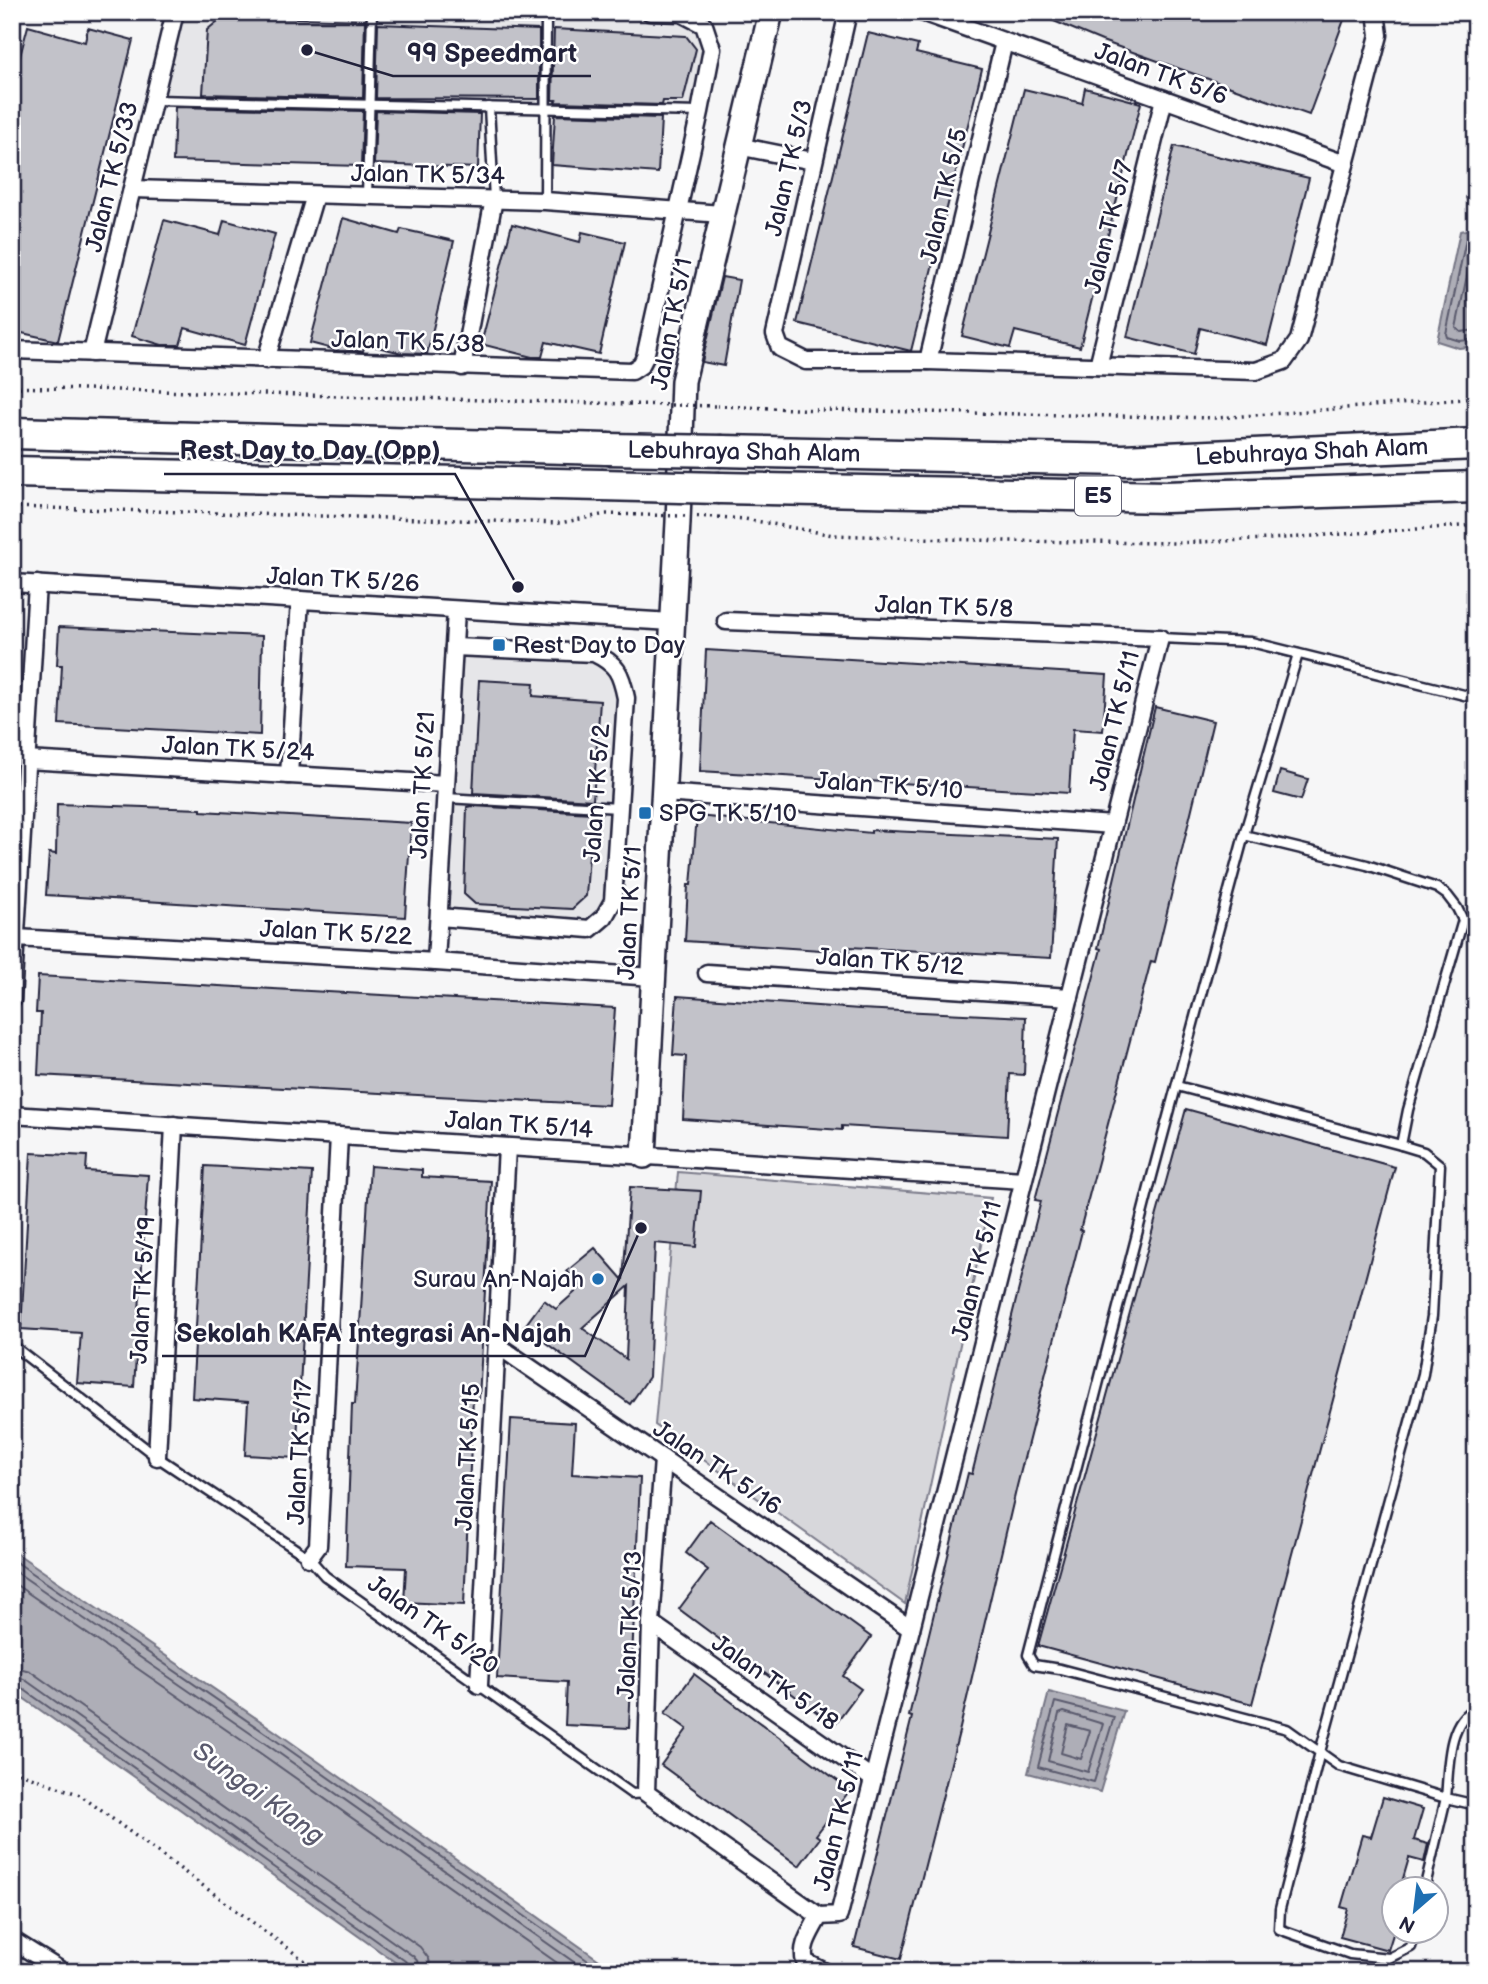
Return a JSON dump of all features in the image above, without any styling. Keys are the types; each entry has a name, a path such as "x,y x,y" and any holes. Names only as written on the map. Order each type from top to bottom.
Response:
{"highway":[{"name":"Lebuhraya Shah Alam","path":"12,433 1123,460 1476,444"},
{"name":"Lebuhraya Shah Alam","path":"12,472 604,500 720,488 1166,497 1476,487"}],"street":[{"name":"Jalan TK 5/33","path":"92,353 175,12"},
{"name":"Jalan TK 5/38","path":"12,350 632,371 641,365 645,358 712,49 704,25 681,13 650,12"},
{"name":"Jalan TK 5/1","path":"645,1156 682,381 771,12"},
{"name":"Jalan TK 5/3","path":"848,12 775,334 780,348 806,361 928,361"},
{"name":"Jalan TK 5/6","path":"922,12 1345,164"},
{"path":"928,361 1256,371 1284,361 1299,340 1379,35 1376,12"},
{"name":"Jalan TK 5/5","path":"928,361 1004,42"},
{"name":"Jalan TK 5/7","path":"1098,366 1164,99"},
{"path":"738,146 813,161"},
{"name":"Jalan TK 5/34","path":"132,189 545,201 722,214"},
{"path":"266,360 315,195"},
{"path":"461,367 494,199"},
{"name":"Jalan TK 5/26","path":"12,583 672,622"},
{"path":"12,1000 16,938 17,832 26,760 37,584"},
{"path":"289,775 300,600"},
{"name":"Jalan TK 5/21","path":"436,962 456,610"},
{"name":"Jalan TK 5/8","path":"726,621 1160,638"},
{"name":"Jalan TK 5/11","path":"819,1916 839,1915 1160,638"},
{"name":"Jalan TK 5/2","path":"439,917 590,929 604,917 613,901 626,698 622,678 610,660 594,653 454,647"},
{"name":"Jalan TK 5/24","path":"26,760 289,775 446,791"},
{"name":"Jalan TK 5/10","path":"663,793 1112,825"},
{"name":"Jalan TK 5/22","path":"16,938 653,977"},
{"name":"Jalan TK 5/12","path":"707,973 1070,997"},
{"name":"Jalan TK 5/14","path":"12,1115 1023,1180"},
{"name":"Jalan TK 5/19","path":"157,1457 174,1125"},
{"name":"Jalan TK 5/17","path":"309,1558 318,1546 339,1136"},
{"name":"Jalan TK 5/15","path":"479,1685 507,1147"},
{"name":"Jalan TK 5/16","path":"497,1345 911,1629"},
{"name":"Jalan TK 5/13","path":"646,1793 651,1623 663,1459"},
{"name":"Jalan TK 5/18","path":"651,1623 873,1779"},
{"name":"Jalan TK 5/20","path":"646,1793 819,1916"},
{"path":"819,1916 803,1953 805,1962 825,1972"},
{"path":"12,1940 63,1972"}],"lane":[{"path":"367,196 372,12"},
{"path":"545,201 546,12"},
{"path":"154,100 700,112"},
{"path":"489,107 494,199"},
{"path":"1160,638 1251,642 1476,698"},
{"path":"1298,654 1244,835 1028,1655 1034,1665 1060,1669 1287,1728 1339,1766 1476,1805"},
{"path":"446,791 619,808"},
{"path":"1244,835 1367,865 1437,888 1458,908 1462,920 1408,1110 1401,1145"},
{"path":"1177,1086 1401,1145 1424,1152 1440,1165 1432,1316 1423,1374 1320,1752 1280,1909 1279,1929 1350,1954 1389,1958 1411,1946"},
{"name":"Jalan TK 5/20","path":"12,1345 157,1457 309,1558 325,1576 632,1794 646,1793"},
{"path":"1427,1876 1446,1798 1446,1773 1458,1724 1463,1714 1476,1708"}],"path":[{"path":"12,387 1204,418 1476,398"},
{"path":"12,507 560,523 604,500 745,519 833,535 1175,543 1476,525"},
{"path":"12,1770 80,1795 320,1972"}],"shaded area":[{"path":"182,12 396,12 678,20 699,32 705,51 694,106 162,95"},
{"path":"461,654 593,660 616,680 619,699 605,900 599,912 588,920 449,910"},
{"path":"678,1172 991,1198 905,1604 655,1425"}],"water":[{"path":"1476,165 1476,209 1466,198"},
{"path":"1476,228 1476,346 1459,348 1437,341 1460,231"},
{"name":"Sungai Klang","path":"12,1550 275,1731 616,1972 409,1972 12,1690"},
{"path":"1049,1692 1124,1711 1100,1792 1028,1773"}],"building":[{"path":"1032,12 1331,12 1345,17 1309,115 1102,41"},
{"path":"224,16 365,20 363,98 203,94 207,30"},
{"path":"378,24 539,30 539,99 376,98"},
{"path":"28,26 85,42 88,28 133,40 58,341 13,331 18,308 12,308 12,86"},
{"path":"554,29 686,36 696,49 683,101 663,101 662,105 555,102 556,100 552,100"},
{"path":"868,33 918,45 916,53 982,69 911,351 797,323"},
{"path":"1085,88 1141,103 1080,347 1015,331 1010,348 962,336 1024,89 1082,103"},
{"path":"175,107 363,111 361,166 173,161"},
{"path":"376,111 480,114 478,168 374,164"},
{"path":"555,115 661,118 658,173 552,165"},
{"path":"1174,146 1309,178 1267,345 1200,328 1194,354 1127,337"},
{"path":"343,218 399,234 401,229 454,241 427,354 402,353 365,344 363,351 340,351 310,343"},
{"path":"164,220 220,235 224,220 275,234 245,345 185,328 180,345 162,345 132,336"},
{"path":"512,224 580,242 582,232 625,242 599,354 546,342 542,357 532,357 481,344"},
{"path":"722,277 739,280 724,366 702,362"},
{"path":"59,627 262,636 260,735 59,724 62,665 57,665"},
{"path":"706,650 1107,675 1103,731 1073,729 1069,793 700,771"},
{"path":"479,680 534,683 533,696 600,701 593,800 473,793"},
{"path":"1155,707 1213,721 1155,962 1151,961 1080,1230 1082,1231 1017,1486 960,1728 901,1959 854,1947 912,1717 909,1716 968,1473 972,1474 1041,1201 1035,1200 1101,949 1098,948"},
{"path":"1280,771 1308,779 1301,800 1274,793"},
{"path":"57,804 201,809 411,823 405,917 46,895 49,853 56,854"},
{"path":"467,807 592,813 586,896 572,909 475,904 464,894"},
{"path":"697,816 871,833 871,830 1058,839 1051,958 850,947 850,952 685,941 688,885 691,885"},
{"path":"38,976 615,1008 608,1105 38,1075 41,1013 36,1013"},
{"path":"677,996 1026,1017 1024,1075 1010,1074 1007,1136 842,1126 842,1130 683,1119 686,1056 673,1055"},
{"path":"1186,1109 1395,1167 1252,1704 1038,1646"},
{"path":"31,1153 87,1156 86,1171 148,1175 134,1387 77,1383 81,1333 21,1329"},
{"path":"205,1166 312,1172 296,1458 245,1455 248,1402 192,1398"},
{"path":"370,1166 422,1170 422,1177 491,1181 479,1399 473,1398 464,1605 404,1602 406,1568 346,1566 352,1404 355,1404"},
{"path":"630,1187 701,1191 696,1247 655,1243 649,1377 630,1404 524,1327 544,1300 556,1309 581,1287 567,1271 595,1248 623,1280","holes":["629,1286 626,1359 582,1328"]},
{"path":"511,1419 575,1423 572,1474 640,1478 629,1728 565,1725 567,1682 497,1678"},
{"path":"710,1520 871,1637 843,1676 861,1689 834,1725 679,1609 708,1570 686,1553"},
{"path":"694,1674 850,1790 816,1835 820,1838 799,1866 661,1765 687,1729 665,1713"},
{"path":"1383,1797 1423,1809 1414,1840 1428,1844 1424,1862 1409,1858 1404,1876 1380,1876 1380,1946 1389,1946 1388,1950 1340,1937 1348,1909 1341,1907 1362,1835 1371,1837"}],"place":[{"name":"99 Speedmart","path":"307,50"},
{"name":"Rest Day to Day (Opp)","path":"518,587"},
{"name":"Rest Day to Day","path":"499,645"},
{"name":"SPG TK 5/10","path":"645,813"},
{"name":"Sekolah KAFA Integrasi An-Najah","path":"641,1228"},
{"name":"Surau An-Najah","path":"598,1279"}]}
